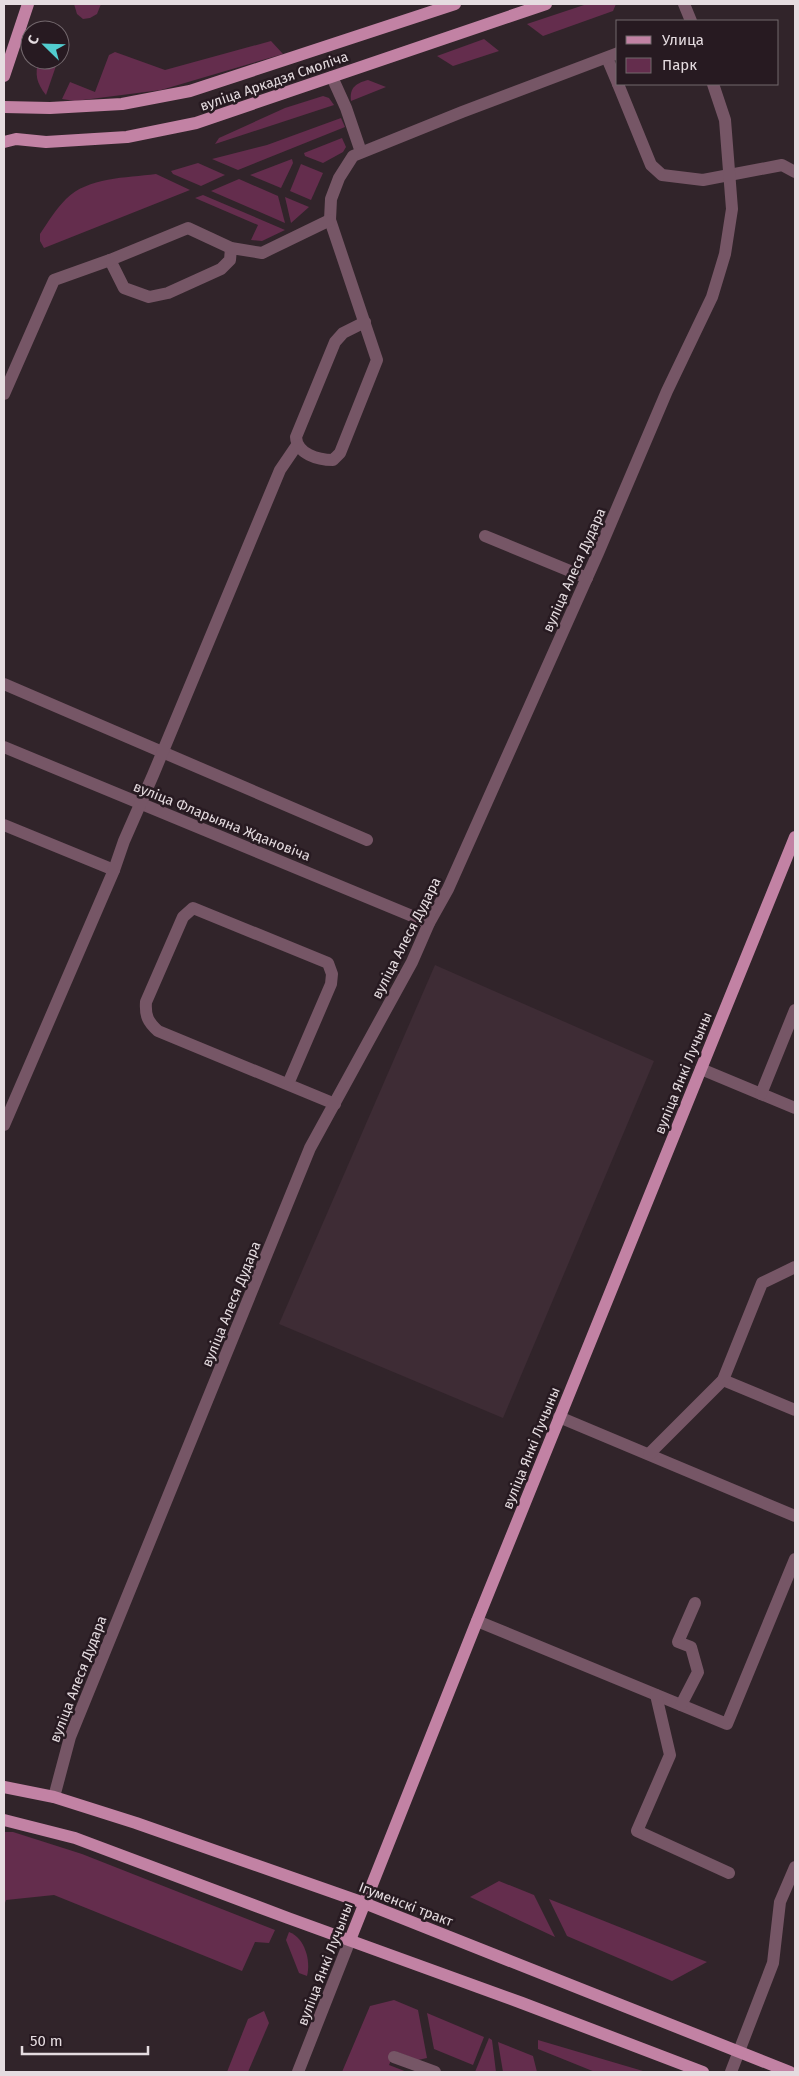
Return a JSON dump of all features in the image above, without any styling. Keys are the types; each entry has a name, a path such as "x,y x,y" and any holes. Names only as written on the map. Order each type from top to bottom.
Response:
{"main road":[{"path":"4,76 28,4"},
{"name":"вуліца Аркадзя Смоліча","path":"4,107 50,108 122,104 190,91 455,4"},
{"name":"вуліца Аркадзя Смоліча","path":"4,142 16,139 46,142 127,137 196,123 546,4"},
{"name":"вуліца Янкі Лучыны","path":"350,1940 477,1621 795,837"},
{"name":"Ігуменскі тракт","path":"4,1787 54,1797 186,1839 364,1903 790,2072"},
{"path":"4,1820 75,1838 703,2072"}],"street":[{"path":"684,4 690,20"},
{"path":"364,322 343,333 335,342 296,437 297,445 302,451 322,460 333,460 340,453 377,360 330,220 331,199 339,178 353,156 612,55 616,74"},
{"path":"332,77 362,152"},
{"path":"618,85 652,165 662,175 703,180 782,165 795,172"},
{"name":"вуліца Алеся Дудара","path":"54,1797 70,1736 310,1148 412,962 429,923 448,889 587,578 667,391 712,297 725,254 731,219 731,175 725,120 713,85"},
{"path":"4,394 54,280 110,260 188,228 231,248 262,253 330,220"},
{"path":"110,260 124,288 149,297 168,293 222,269 230,260 231,248"},
{"path":"4,1125 114,870 140,803 280,470 297,445"},
{"path":"485,536 587,578"},
{"path":"4,684 367,840"},
{"name":"вуліца Фларыяна Ждановіча","path":"4,747 429,923"},
{"path":"4,825 114,870"},
{"path":"288,1084 331,984 332,974 328,963 193,908 190,909 183,918 146,1002 145,1014 149,1023 158,1031 335,1104"},
{"path":"762,1094 795,1010"},
{"path":"701,1069 795,1108"},
{"path":"649,1454 723,1380 762,1283 795,1267"},
{"path":"723,1380 795,1410"},
{"path":"560,1417 795,1516"},
{"path":"477,1621 727,1724 795,1559"},
{"path":"681,1705 698,1672 691,1647 678,1642 695,1603"},
{"path":"656,1695 670,1755 637,1831 729,1873"},
{"path":"730,2072 773,1963 780,1902 795,1867"},
{"name":"вуліца Янкі Лучыны","path":"298,2072 350,1940"},
{"path":"394,2056 435,2072"}],"shaded area":[{"path":"435,965 654,1061 503,1418 279,1324"}],"green space":[{"path":"74,4 101,4 97,14 83,19 77,14"},
{"path":"587,4 616,4 613,11 543,36 527,24"},
{"path":"484,39 499,51 453,66 437,56"},
{"path":"271,41 283,54 161,90 75,101 62,99 70,82 95,92 109,55 115,52 165,70"},
{"path":"37,70 55,70 46,95 37,79"},
{"path":"368,80 386,87 351,101 351,92 355,86"},
{"path":"323,96 329,98 334,105 215,144 219,138 285,108"},
{"path":"341,118 345,127 238,170 212,159 267,145"},
{"path":"342,138 346,147 343,152 323,163 305,156 304,153"},
{"path":"292,159 293,163 281,188 250,175"},
{"path":"198,163 225,175 201,186 173,174 171,171"},
{"path":"301,164 323,173 311,200 290,191"},
{"path":"156,174 190,190 44,248 40,241 40,234 59,207 75,192 96,182"},
{"path":"239,179 278,196 285,223 211,191"},
{"path":"203,195 285,230 262,241 251,240 258,225 195,198"},
{"path":"285,197 309,207 291,223"},
{"path":"4,1832 13,1832 82,1854 275,1930 269,1943 255,1942 242,1971 54,1895 6,1900 4,1906"},
{"path":"499,1881 534,1895 555,1937 470,1897"},
{"path":"549,1899 707,1962 672,1981 567,1936"},
{"path":"289,1932 299,1939 306,1951 307,1976 299,1973 286,1940"},
{"path":"394,2000 418,2010 427,2058 418,2060 395,2051 389,2065 407,2072 342,2072 370,2006"},
{"path":"264,2011 269,2023 248,2072 227,2072 248,2019"},
{"path":"427,2013 484,2037 473,2065 434,2049"},
{"path":"489,2038 492,2040 496,2072 475,2072"},
{"path":"538,2040 647,2072 595,2072 538,2049"},
{"path":"498,2042 533,2056 537,2072 503,2072"}]}
